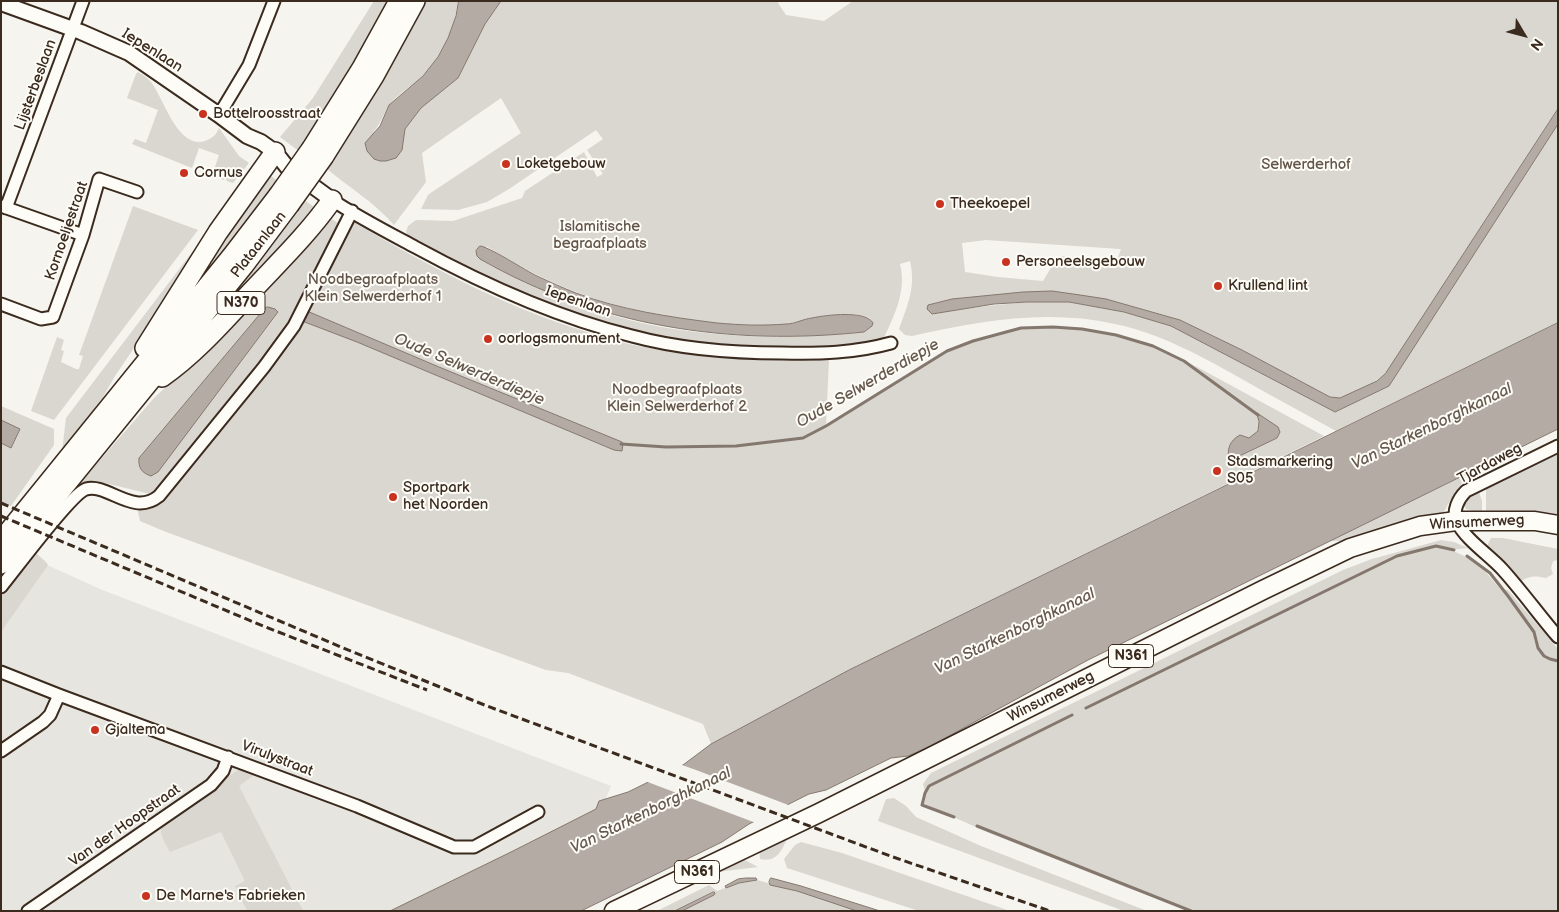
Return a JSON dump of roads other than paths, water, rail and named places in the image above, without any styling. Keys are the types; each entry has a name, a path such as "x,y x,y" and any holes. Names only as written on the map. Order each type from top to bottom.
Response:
{"highway":[{"name":"Plataanlaan","path":"318,152 399,1"},
{"name":"Plataanlaan","path":"1,541 244,265 284,201 374,76 415,1"},
{"name":"N370","path":"134,389 136,362 218,232 272,156"},
{"name":"N370","path":"134,389 178,366 296,245 332,200"},
{"name":"Plataanlaan","path":"1,564 134,389"}],"main road":[{"name":"Winsumerweg","path":"614,911 819,813 1350,548 1420,526 1456,521 1535,521 1558,525"}],"street":[{"name":"Lijsterbeslaan","path":"4,207 84,1"},
{"path":"219,115 249,65 274,1"},
{"name":"Iepenlaan","path":"1,3 73,29 129,53 219,115 246,136 256,150 272,156 332,200 441,261 507,293 560,315 634,337 677,345 764,353 826,353 868,350 891,343"},
{"name":"Kornoeljestraat","path":"1,304 41,319 53,317 83,235 100,179 137,192"},
{"path":"4,207 83,235"},
{"path":"1,587 62,512 82,492 94,488 140,503 152,501 158,496 264,367 294,326 352,211"},
{"name":"Tjardaweg","path":"1456,521 1457,504 1466,491 1558,446"},
{"path":"1456,521 1463,532 1511,579 1558,638"},
{"name":"Virulystraat","path":"1,672 357,806 454,847 474,847 538,812"},
{"path":"1,751 43,722 50,715 59,695"},
{"name":"Van der Hoopstraat","path":"28,911 211,785 223,771 228,757"}],"water":[{"path":"459,1 501,1 485,24 458,78 421,108 405,129 402,150 396,158 386,161 374,159 367,151 365,143 380,126 389,105 423,76 438,57 448,38"},
{"path":"1558,109 1558,124 1389,386 1335,412 1171,326 1124,312 1069,302 994,304 932,314 927,309 928,305 952,299 1023,292 1052,291 1106,299 1180,320 1242,350 1330,397 1340,398 1377,381 1385,374"},
{"path":"480,246 491,250 537,276 571,291 610,304 645,312 699,321 743,325 789,324 818,317 845,314 862,316 873,323 864,332 814,336 764,336 715,333 666,326 618,316 571,301 525,282 480,259 476,251"},
{"path":"268,307 278,312 158,472 151,476 141,470 139,458 265,308"},
{"path":"307,311 622,442 622,451 614,450 357,342 302,321"},
{"name":"Van Starkenborghkanaal","path":"1558,323 1558,429 1088,660 927,748 908,756 891,758 826,790 809,794 749,824 722,842 581,911 390,911 596,809 599,801 628,792 683,765 711,744 849,670"},
{"path":"1257,413 1278,427 1280,432 1277,438 1229,461 1228,453 1233,440 1240,435 1249,438 1258,431"},
{"path":"1,420 20,429 11,448 1,443"},
{"path":"756,878 757,880 739,883 726,888 725,886 738,879"},
{"path":"771,878 880,911 857,911 797,891 770,885"},
{"path":"714,892 714,895 682,911 675,911"}],"waterway":[{"name":"Oude Selwerderdiepje","path":"621,444 666,447 736,446 803,438 826,426 947,351 973,341 1021,328 1053,327 1082,329 1116,335 1153,346 1184,361 1258,415"},
{"path":"1086,708 1397,556 1436,546 1454,550"},
{"path":"1467,556 1490,573 1508,596 1534,632 1538,648 1544,656 1558,661"},
{"path":"954,817 922,805 929,786 1072,715"},
{"path":"977,826 1191,911"}],"railway":[{"path":"1,503 341,647 487,706 893,857 1050,911"},
{"path":"1,516 263,626 427,690"}],"place":[{"name":"Bottelroosstraat","path":"203,114"},
{"name":"Loketgebouw","path":"506,164"},
{"name":"Cornus","path":"184,173"},
{"name":"Theekoepel","path":"940,204"},
{"name":"Personeelsgebouw","path":"1006,262"},
{"name":"Krullend lint","path":"1218,286"},
{"name":"oorlogsmonument","path":"488,339"},
{"name":"Stadsmarkering S05","path":"1217,471"},
{"name":"Sportpark het Noorden","path":"393,497"},
{"name":"Gjaltema","path":"95,730"},
{"name":"De Marne's Fabrieken","path":"146,896"}],"park label":[{"name":"Selwerderhof","path":"1306,165"},
{"name":"Islamitische begraafplaats","path":"600,236"},
{"name":"Noodbegraafplaats Klein Selwerderhof 1","path":"373,288"},
{"name":"Noodbegraafplaats Klein Selwerderhof 2","path":"677,398"}]}
